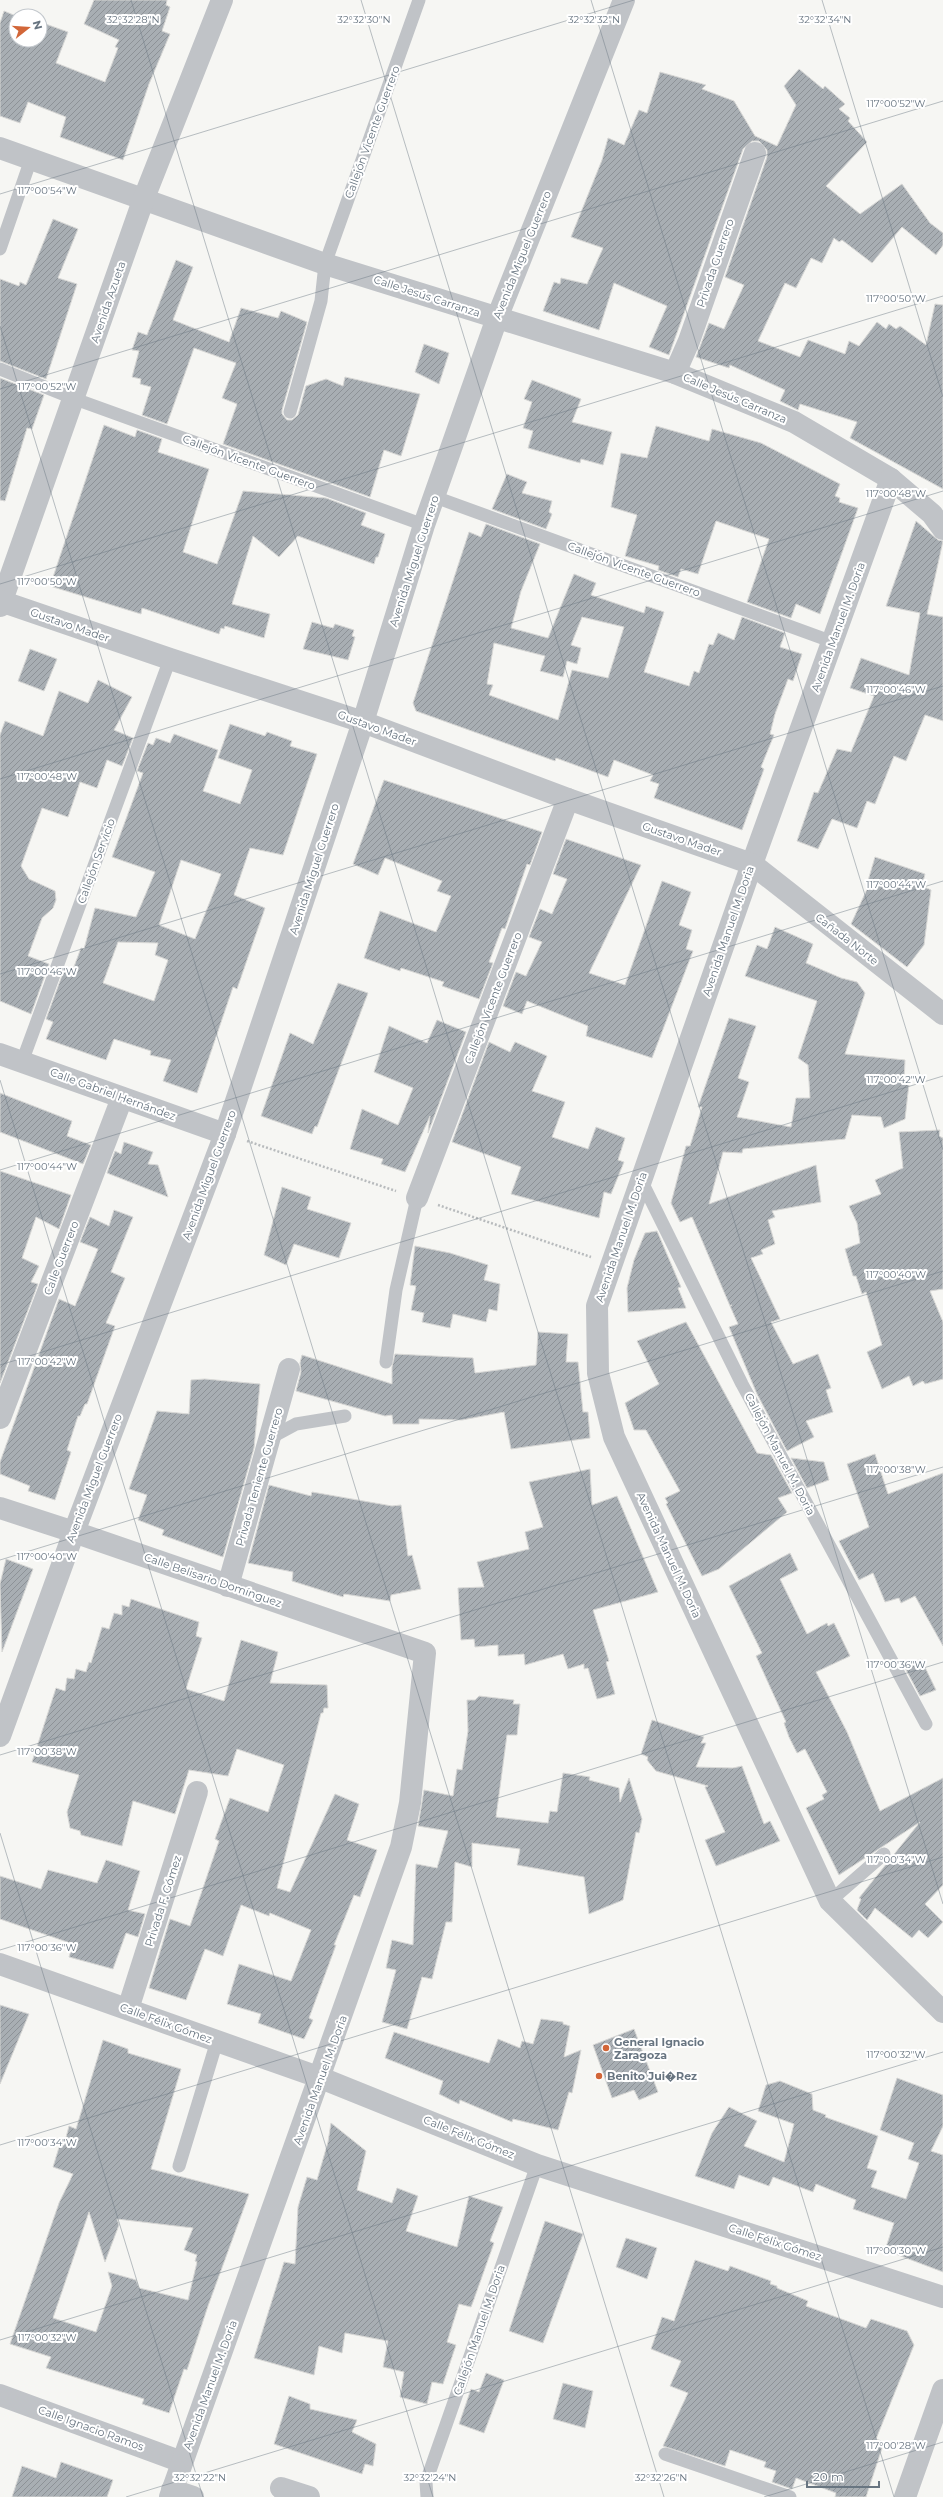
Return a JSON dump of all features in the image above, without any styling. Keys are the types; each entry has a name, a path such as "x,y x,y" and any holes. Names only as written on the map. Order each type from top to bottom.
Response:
{"street":[{"name":"Avenida Azueta","path":"1,603 75,399 144,198 222,0"},
{"name":"Avenida Miguel Guerrero","path":"0,1736 74,1532 225,1134 363,722 424,525 497,318 624,0"},
{"name":"Calle Jesús Carranza","path":"0,148 144,198 325,264 675,373 794,422 891,479 932,514 943,529"},
{"name":"Privada Guerrero","path":"675,373 689,341 755,153"},
{"name":"Avenida Manuel M. Doria","path":"891,479 752,864 598,1306 598,1373 614,1437 830,1902 943,2012"},
{"name":"Gustavo Mader","path":"1,603 363,722 568,799 752,864"},
{"name":"Callejón Vicente Guerrero","path":"417,1198 568,799"},
{"name":"Cañada Norte","path":"752,864 943,1014"},
{"name":"Calle Gabriel Hernández","path":"0,1054 225,1134"},
{"name":"Calle Guerrero","path":"0,1418 122,1098"},
{"name":"Privada Teniente Guerrero","path":"228,1586 289,1369"},
{"name":"Calle Belisario Domínguez","path":"0,1508 74,1532 425,1654"},
{"name":"Avenida Manuel M. Doria","path":"171,2494 321,2078 401,1847 410,1803 425,1654"},
{"name":"Privada F. Gómez","path":"128,2010 197,1792"},
{"name":"Calle Félix Gómez","path":"0,1964 321,2078 537,2164 943,2297"},
{"path":"905,2497 943,2390"},
{"name":"Calle Ignacio Ramos","path":"0,2395 182,2462"},
{"path":"281,2488 309,2497"},
{"path":"171,2494 193,2497"}],"lane":[{"name":"Callejón Vicente Guerrero","path":"290,412 321,301 325,264 419,0"},
{"path":"0,249 31,159"},
{"name":"Callejón Vicente Guerrero","path":"0,369 75,399 424,525"},
{"name":"Callejón Vicente Guerrero","path":"435,497 833,642"},
{"name":"Callejón Servicio","path":"22,1062 170,659"},
{"name":"Callejón Manuel M. Doria","path":"641,1180 742,1384 926,1724"},
{"path":"386,1362 396,1290 417,1198"},
{"path":"270,1438 296,1424 345,1416"},
{"path":"830,1902 884,1854"},
{"path":"179,2166 217,2041"},
{"name":"Callejón Manuel M. Doria","path":"427,2497 426,2482 537,2164"},
{"path":"665,2454 790,2497"}],"building":[{"path":"94,0 167,0 166,5 170,7 162,31 170,34 149,84 123,160 60,137 66,117 28,102 20,123 0,116 0,23 4,11 8,13 8,48 48,48 48,25 68,32 56,63 105,82 118,48 115,47 119,40 84,24"},
{"path":"799,69 823,89 825,86 845,104 839,109 850,118 848,121 867,142 826,186 860,214 902,184 930,223 943,233 943,245 936,255 902,227 872,263 842,240 839,242 834,238 822,263 811,258 796,288 785,283 758,341 800,357 808,340 845,354 849,341 859,346 877,322 886,329 889,324 896,329 900,326 926,345 935,304 943,305 943,489 850,438 857,422 800,404 798,410 780,401 785,390 730,365 729,368 696,357 709,323 724,329 744,285 725,277 767,157 767,150 759,141 752,141 743,149 669,355 649,347 667,306 614,283 599,330 543,311 554,282 560,284 561,278 587,284 603,248 571,237 602,160 608,138 624,145 639,110 647,113 660,72 706,85 702,89 734,101 755,136 777,146 796,105 784,86"},
{"path":"53,219 78,229 58,278 77,284 46,379 0,361 0,279 19,286 20,282 26,285"},
{"path":"176,260 193,267 173,320 229,342 241,308 278,318 281,311 307,322 282,410 282,414 287,420 292,420 298,415 306,386 326,379 343,386 345,377 420,394 401,456 384,450 370,497 223,444 237,404 222,398 236,363 194,348 167,424 142,415 151,387 140,384 141,379 132,377 139,351 132,350 138,332 147,335"},
{"path":"424,344 449,353 439,384 415,372"},
{"path":"0,378 44,395 32,429 27,428 5,501 0,500"},
{"path":"532,380 581,399 572,422 612,432 603,465 581,459 580,463 528,448 533,431 523,428 532,402 524,399"},
{"path":"104,425 135,437 137,430 162,439 158,452 209,469 183,552 217,564 243,491 326,498 366,513 361,525 385,534 378,557 376,557 374,564 298,536 279,557 253,536 232,604 270,614 264,638 225,626 224,629 221,628 219,634 142,608 141,614 50,586"},
{"path":"656,426 709,441 712,429 761,443 840,484 835,496 840,498 839,502 858,508 820,614 796,604 791,618 747,602 769,539 716,521 698,574 681,569 678,577 658,570 659,566 625,556 637,515 611,507 621,453 647,458"},
{"path":"507,474 527,482 522,493 552,501 549,512 552,514 546,529 492,509"},
{"path":"916,521 938,540 943,541 927,614 943,617 943,721 925,715 906,761 894,756 875,804 867,801 857,828 832,819 818,849 797,841 814,792 818,793 837,749 851,752 874,696 850,688 861,658 909,675 920,613 886,606"},
{"path":"486,524 540,544 521,591 511,628 548,638 574,574 596,583 591,595 644,613 646,606 664,612 644,672 689,686 694,671 699,673 709,644 713,645 718,633 734,640 742,617 785,633 780,647 802,654 793,681 788,679 775,714 770,734 774,735 761,767 764,769 742,830 654,798 659,784 650,781 653,775 614,760 608,777 556,758 555,761 416,711 413,703 469,532 481,537","holes":["582,617 624,627 608,678 572,670 558,720 489,695 493,685 487,684 494,643 545,656 540,671 563,677 567,661 577,664 581,648 571,645"]},
{"path":"312,622 333,628 335,624 354,630 352,636 355,637 348,660 303,649"},
{"path":"30,649 57,659 44,691 18,681"},
{"path":"98,680 132,697 114,730 133,738 122,766 107,760 97,788 80,782 68,817 42,808 21,866 29,879 55,891 56,900 53,908 42,918 28,956 49,964 31,1014 0,1001 0,735 5,721 43,736 59,691 88,703"},
{"path":"230,724 265,736 267,732 292,741 290,746 317,754 283,855 250,848 234,895 265,908 237,989 233,987 197,1093 163,1081 171,1060 150,1055 151,1051 114,1039 106,1060 46,1039 53,1022 46,1019 64,970 72,972 81,948 84,949 95,908 136,917 155,872 112,857 143,773 137,771 148,743 153,745 156,738 170,743 174,734 218,750 203,791 240,804 252,770 218,758","holes":["181,860 221,874 195,939 159,925","118,942 158,943 155,955 168,960 154,1001 103,983"]},
{"path":"384,780 542,832 530,865 527,864 505,929 502,928 489,962 493,963 479,999 442,986 444,982 401,968 400,971 364,958 380,911 436,932 451,896 437,891 442,881 385,858 378,875 353,864"},
{"path":"566,839 641,865 589,973 625,985 662,881 691,892 679,925 692,930 686,949 693,951 652,1058 586,1036 588,1026 527,1001 522,1014 503,1006 516,972 526,976 542,942 529,937 540,909 552,914 567,879 553,874"},
{"path":"875,857 925,874 922,886 931,890 924,945 907,967 851,924 869,885 867,884"},
{"path":"775,927 813,944 806,963 841,978 857,982 865,993 845,1054 905,1060 904,1083 909,1084 905,1119 884,1128 881,1117 852,1115 845,1139 743,1149 742,1153 723,1152 709,1204 816,1165 821,1202 772,1211 775,1217 768,1220 775,1244 761,1250 763,1254 751,1258 780,1319 771,1322 793,1364 818,1354 831,1388 826,1390 833,1412 806,1421 814,1437 787,1451 757,1394 729,1327 738,1324 692,1217 680,1222 671,1203 686,1146 690,1146 702,1107 698,1107 729,1018 756,1026 738,1078 749,1082 737,1117 791,1127 796,1098 810,1098 808,1065 798,1058 817,1001 745,976 757,945 767,949"},
{"path":"338,983 368,993 317,1127 315,1126 312,1134 261,1116 290,1033 313,1044"},
{"path":"437,1020 466,1032 428,1133 430,1116 405,1172 381,1164 383,1159 350,1149 362,1109 398,1125 413,1088 374,1072 389,1026 427,1043"},
{"path":"489,1042 510,1052 515,1042 547,1056 532,1091 565,1102 552,1137 588,1149 596,1127 625,1138 618,1160 624,1162 611,1194 604,1192 599,1218 511,1194 521,1167 452,1142"},
{"path":"0,1093 72,1121 67,1136 91,1145 83,1164 0,1132"},
{"path":"940,1130 939,1136 943,1138 943,1289 930,1291 943,1322 943,1379 925,1384 923,1381 913,1386 909,1376 882,1389 867,1352 882,1345 866,1292 862,1294 856,1276 853,1276 845,1249 860,1243 857,1223 849,1206 881,1194 875,1180 903,1168 899,1132"},
{"path":"124,1142 153,1152 148,1164 158,1165 168,1197 107,1173 115,1151 121,1154"},
{"path":"0,1171 71,1195 59,1229 36,1217 22,1258 39,1266 31,1282 38,1284 0,1383"},
{"path":"282,1187 311,1197 307,1209 351,1223 339,1258 294,1244 286,1265 264,1255"},
{"path":"114,1210 133,1217 111,1272 125,1278 106,1323 115,1326 87,1404 85,1404 80,1416 78,1416 67,1450 71,1452 55,1500 28,1491 30,1486 0,1474 0,1462 59,1299 75,1306 98,1249 80,1242 90,1217 109,1226"},
{"path":"657,1231 681,1287 678,1288 686,1308 628,1312 627,1288 634,1260 645,1233"},
{"path":"415,1246 450,1253 488,1265 484,1280 500,1284 497,1311 489,1309 486,1322 453,1314 450,1328 422,1322 424,1313 411,1310 416,1286 410,1285"},
{"path":"686,1322 757,1453 771,1455 792,1493 778,1498 787,1512 719,1569 702,1576 666,1504 668,1503 665,1498 680,1491 646,1430 634,1430 625,1403 659,1384 637,1341"},
{"path":"538,1332 568,1334 566,1362 578,1362 583,1412 588,1412 590,1438 511,1449 504,1412 462,1420 419,1419 419,1424 393,1424 392,1415 385,1416 296,1391 301,1372 300,1363 302,1355 392,1384 392,1367 395,1354 473,1358 475,1373 536,1365"},
{"path":"205,1379 260,1384 254,1448 223,1557 162,1535 164,1530 138,1520 147,1495 129,1489 157,1411 189,1414 191,1380"},
{"path":"875,1454 888,1494 943,1473 943,1646 915,1596 901,1603 899,1598 885,1602 873,1573 859,1580 839,1541 869,1527 847,1464"},
{"path":"791,1458 824,1462 829,1480 807,1488"},
{"path":"590,1469 592,1505 617,1496 658,1592 593,1610 609,1661 606,1662 615,1694 597,1699 588,1668 584,1669 584,1664 568,1669 563,1654 525,1665 524,1654 498,1656 498,1645 475,1647 474,1639 461,1640 458,1588 484,1587 477,1562 529,1549 525,1532 543,1527 529,1482"},
{"path":"269,1485 311,1496 312,1492 392,1506 401,1505 408,1556 412,1555 421,1589 391,1595 390,1601 344,1594 343,1597 292,1581 293,1572 248,1563"},
{"path":"790,1553 798,1570 780,1579 807,1634 827,1623 828,1626 834,1623 850,1656 816,1672 847,1732 880,1811 943,1778 943,1885 925,1904 943,1922 928,1938 919,1930 912,1938 875,1908 867,1920 857,1910 861,1899 859,1898 920,1822 839,1875 806,1808 824,1799 822,1795 827,1792 805,1749 797,1753 789,1737 784,1723 786,1722 756,1656 762,1653 729,1586"},
{"path":"6,1559 33,1569 2,1652 0,1584"},
{"path":"131,1599 199,1622 196,1636 202,1638 186,1689 224,1701 241,1640 278,1652 270,1683 327,1685 328,1708 324,1708 323,1713 321,1713 277,1888 290,1892 335,1794 359,1804 347,1840 377,1850 360,1897 354,1895 334,1945 336,1945 309,2018 313,2020 304,2039 258,2023 261,2014 227,2004 239,1964 291,1981 311,1930 270,1913 269,1916 241,1905 223,1956 205,1949 186,2000 149,1988 170,1919 190,1926 219,1841 215,1839 230,1798 268,1812 284,1765 237,1749 228,1776 189,1770 175,1814 133,1801 122,1846 81,1835 80,1831 70,1828 67,1812 79,1775 32,1762 56,1688 65,1691 67,1678 74,1679 76,1669 86,1672 89,1662 91,1663 102,1627 109,1629 114,1613 122,1615 122,1605 129,1607"},
{"path":"921,1659 936,1690 920,1696 904,1666"},
{"path":"479,1696 514,1700 513,1704 520,1704 517,1735 507,1735 496,1817 548,1823 550,1811 557,1812 563,1773 590,1777 589,1780 619,1788 620,1802 629,1778 642,1819 639,1833 636,1832 623,1900 589,1914 584,1877 517,1865 520,1849 472,1843 472,1867 455,1862 452,1922 446,1922 432,1979 422,1977 407,2029 382,2022 396,1970 386,1968 392,1940 413,1945 416,1864 437,1868 448,1831 418,1826 424,1790 453,1796 457,1769 462,1770 468,1731 467,1700 475,1700"},
{"path":"652,1720 704,1737 701,1743 706,1743 696,1767 733,1768 742,1766 764,1824 770,1821 780,1841 716,1866 705,1840 725,1832 705,1787 708,1786 656,1771 647,1760 648,1757 641,1754"},
{"path":"106,1860 140,1871 128,1910 145,1914 138,1937 126,1933 113,1969 69,1957 73,1944 0,1919 0,1876 41,1889 48,1870 97,1883"},
{"path":"0,2005 29,2014 0,2084"},
{"path":"541,2019 563,2022 563,2024 570,2026 564,2057 581,2050 572,2093 569,2092 558,2130 513,2119 512,2122 460,2100 459,2104 439,2094 443,2081 385,2058 394,2032 489,2063 498,2039 520,2048 522,2041 533,2044"},
{"path":"634,2029 658,2092 639,2100 634,2090 612,2098 593,2045"},
{"path":"103,2040 128,2049 128,2053 181,2069 151,2169 249,2194 208,2306 187,2370 184,2369 169,2413 142,2404 144,2399 46,2368 51,2357 10,2344 59,2203 73,2174 53,2167 60,2144 64,2145 69,2126 76,2129","holes":["89,2212 105,2262 119,2225 117,2219 193,2228 184,2250 197,2255 195,2261 197,2262 188,2300 139,2288 136,2280 108,2272 112,2286 96,2332 53,2318"]},
{"path":"897,2078 943,2095 943,2126 931,2151 943,2155 943,2272 885,2250 894,2223 853,2209 856,2200 816,2184 813,2192 773,2177 769,2186 739,2175 734,2189 695,2176 712,2133 729,2107 757,2121 744,2146 784,2162 794,2124 758,2111 766,2085 780,2081 812,2094 813,2110 826,2115 825,2117 878,2136 867,2168 877,2171 871,2187 906,2199 919,2163 908,2159 914,2143 880,2130"},
{"path":"331,2123 366,2151 357,2190 392,2203 397,2188 418,2196 406,2231 457,2247 469,2196 503,2207 490,2241 494,2243 471,2307 459,2304 447,2342 456,2345 443,2384 432,2382 427,2404 400,2397 404,2372 383,2367 388,2341 345,2333 342,2353 319,2346 314,2375 254,2358 284,2262 295,2264 298,2207 307,2177 317,2180 328,2142"},
{"path":"545,2221 583,2234 543,2343 509,2331"},
{"path":"626,2238 657,2248 647,2279 616,2267"},
{"path":"695,2260 728,2271 730,2266 771,2281 770,2284 777,2286 777,2288 808,2301 806,2306 866,2328 871,2319 907,2331 914,2345 876,2439 884,2442 866,2497 835,2497 836,2493 796,2478 792,2489 772,2482 776,2471 764,2467 766,2462 730,2450 725,2466 663,2446 688,2393 670,2386 681,2361 651,2349 662,2317 674,2321"},
{"path":"486,2373 504,2380 484,2433 459,2424 471,2389 479,2392"},
{"path":"563,2383 593,2391 585,2428 553,2419"},
{"path":"289,2396 310,2404 310,2409 357,2420 352,2432 376,2444 373,2466 365,2464 362,2474 274,2444"},
{"path":"61,2462 113,2480 107,2497 12,2497 22,2466 56,2478"}],"place":[{"name":"General Ignacio Zaragoza","path":"606,2048"},
{"name":"Benito Jui�Rez","path":"599,2076"}]}
